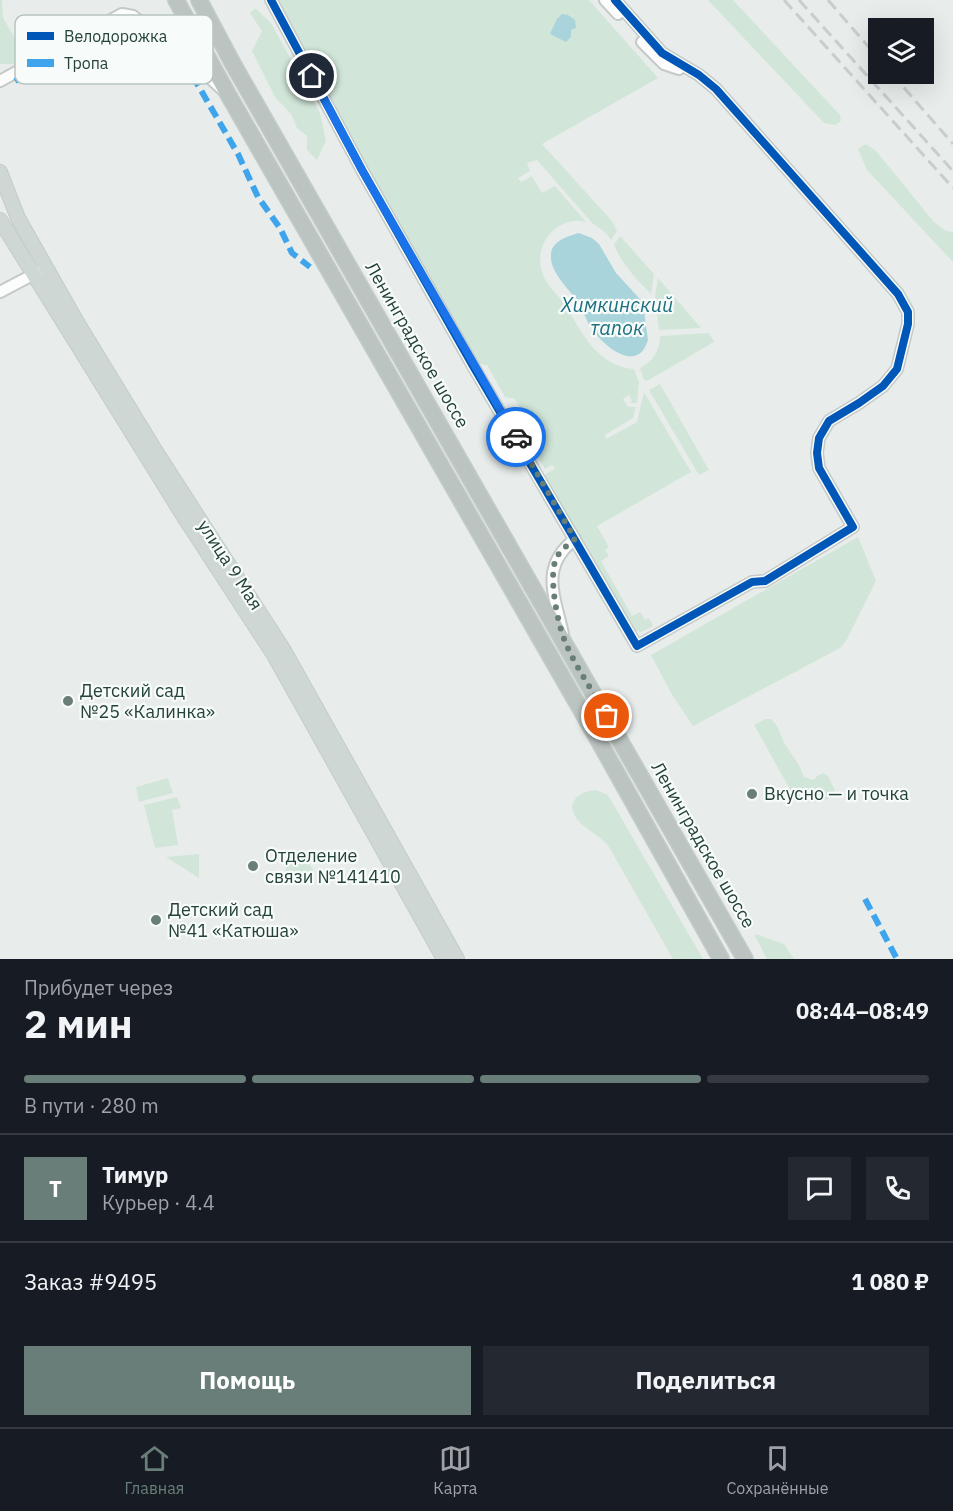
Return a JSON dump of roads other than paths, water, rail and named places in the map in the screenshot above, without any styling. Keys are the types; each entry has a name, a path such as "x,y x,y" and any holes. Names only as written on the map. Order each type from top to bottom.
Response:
{"highway":[{"path":"176,0 184,15"},
{"name":"Ленинградское шоссе","path":"199,0 207,15"},
{"name":"Ленинградское шоссе","path":"213,26 745,959"},
{"path":"213,67 721,959"}],"main road":[{"name":"улица 9 Мая","path":"0,172 40,271 186,520 268,646 444,959"},
{"name":"улица 9 Мая","path":"0,220 78,324 153,447 283,649 457,959"}],"street":[{"path":"271,0 362,170 636,646 752,582 765,580 853,527 819,468 817,453 819,438 829,421 883,386 897,369 905,341 908,312 898,294 716,88 662,53 615,0"},
{"path":"605,0 664,64 699,75"},
{"path":"0,81 15,73"},
{"path":"213,81 229,96"},
{"path":"0,292 40,271"},
{"path":"566,643 553,589 552,572 559,553 575,539"}],"water":[{"path":"562,14 575,20 576,28 571,30 571,37 566,42 550,34"},
{"name":"Химкинский тапок","path":"579,233 592,238 599,244 616,273 643,304 648,340 643,350 636,356 619,353 602,341 553,268 551,254 554,246 557,242"}],"railway":[{"path":"784,0 953,188"},
{"path":"799,0 953,171"},
{"path":"828,0 868,46"},
{"path":"901,84 953,144"}],"place":[{"name":"Детский сад №25 «Калинка»","path":"68,701"},
{"name":"Вкусно — и точка","path":"752,794"},
{"name":"Отделение связи №141410","path":"253,866"},
{"name":"Детский сад №41 «Катюша»","path":"156,920"}]}
